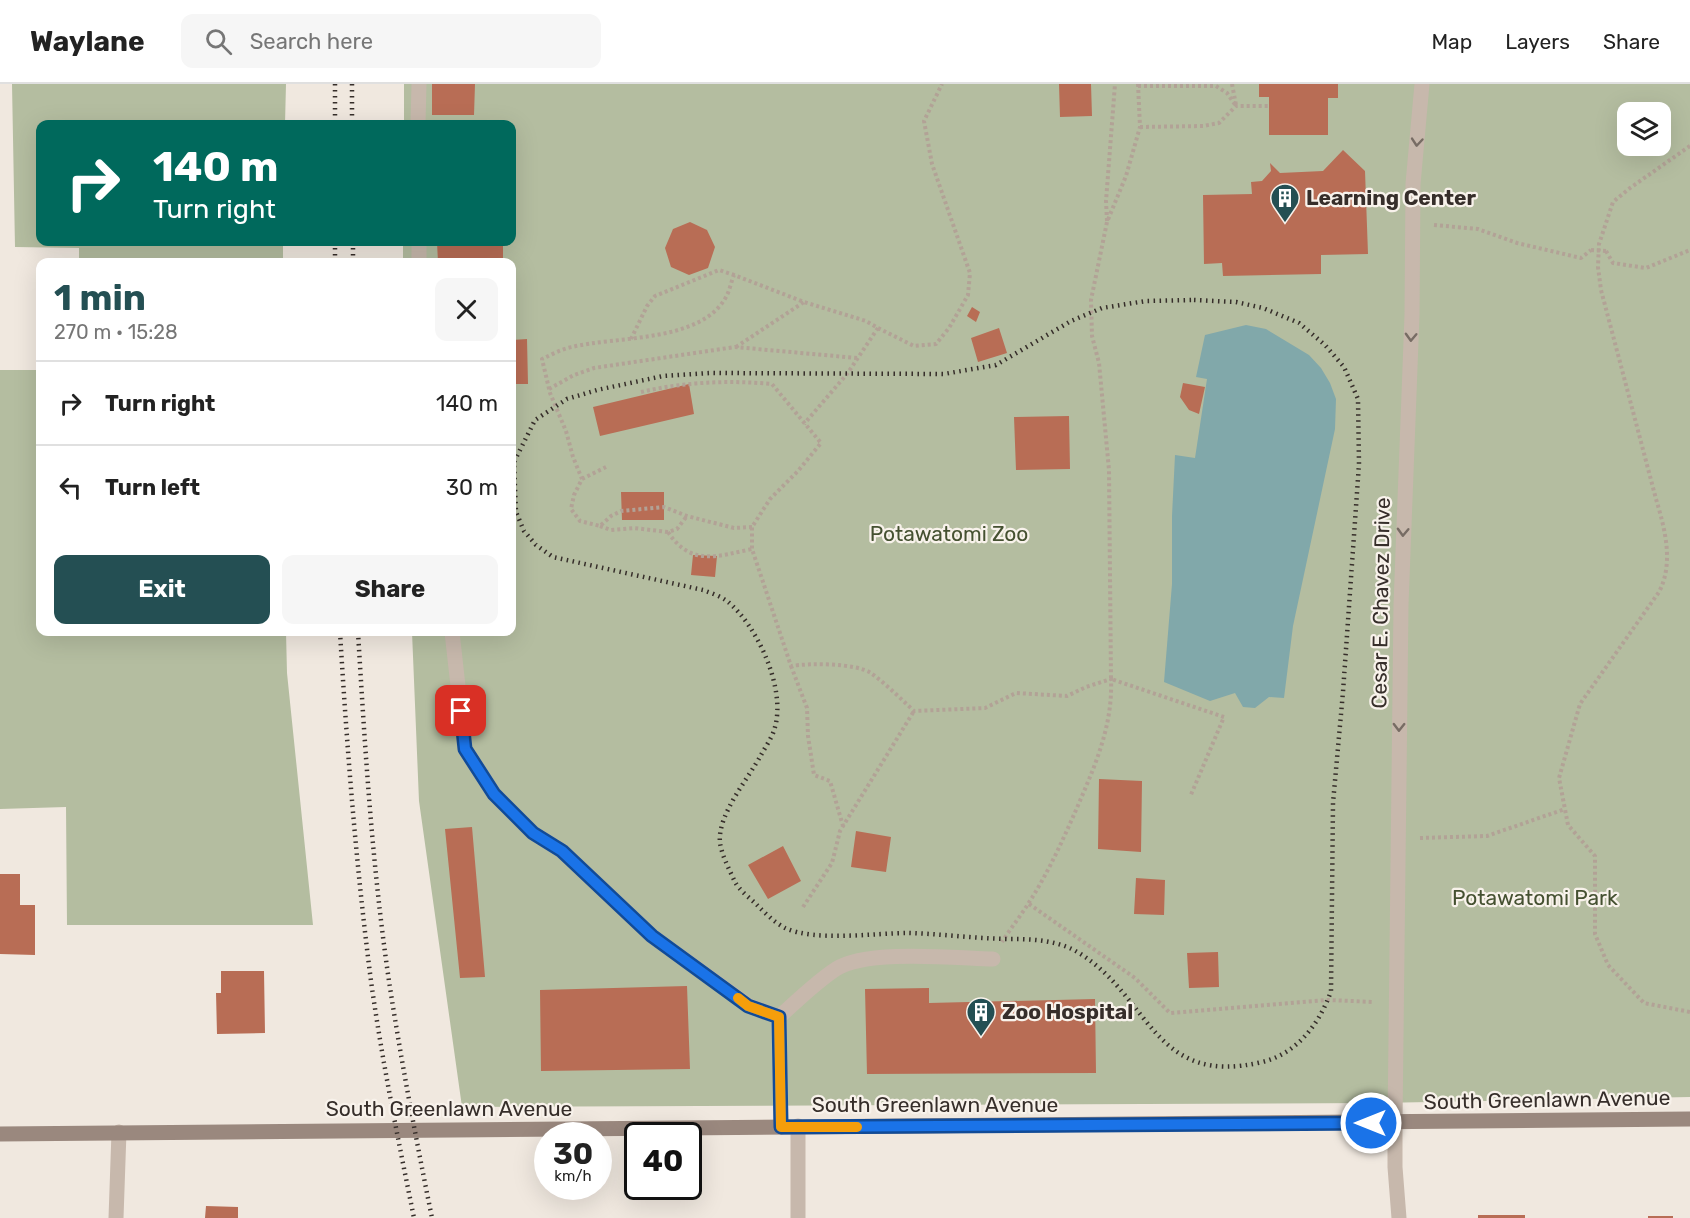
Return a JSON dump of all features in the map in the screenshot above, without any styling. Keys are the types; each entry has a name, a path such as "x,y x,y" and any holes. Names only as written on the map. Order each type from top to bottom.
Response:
{"street":[{"path":"418,120 419,84"},
{"name":"Cesar E. Chavez Drive","path":"1399,1218 1395,1167 1395,1123 1401,605 1412,315 1413,184 1422,84"},
{"path":"452,636 465,749 494,794 533,833 562,851 652,936 748,1006 779,1017"},
{"path":"779,1017 837,968 859,959 905,957 993,959"},
{"path":"779,1017 781,1127"},
{"name":"South Greenlawn Avenue","path":"0,1134 1690,1119"},
{"path":"798,1126 798,1218"},
{"path":"116,1218 119,1132"}],"path":[{"path":"631,339 647,306 656,297 719,270 804,302 866,321 914,346 936,344 949,328 968,295 970,273 932,164 924,121 942,84"},
{"path":"1107,222 1106,201 1115,84"},
{"path":"1232,84 1236,106"},
{"path":"993,959 1029,904 1060,846 1096,765 1112,699 1109,470 1099,363 1092,336 1091,300 1107,222 1126,176 1140,127 1138,85 1216,86 1227,93 1236,106"},
{"path":"1140,127 1203,126 1219,123 1236,106 1269,106"},
{"path":"1690,146 1613,202 1599,244 1598,267 1601,290 1665,529 1666,578 1659,592 1580,704 1559,778 1568,825 1595,856 1595,934 1608,964 1644,1003 1690,1012"},
{"path":"1412,224 1478,229 1517,243 1581,258 1591,250 1606,251 1613,263 1646,268 1690,250"},
{"path":"582,479 549,389 542,359 570,347 675,331 696,323 713,312 726,298 734,275"},
{"path":"735,347 804,302"},
{"path":"804,424 858,358 879,328"},
{"path":"549,389 574,375 594,368 735,347 858,358"},
{"path":"641,392 699,383 739,381 772,384 821,443 798,471 770,499 752,526 752,549 807,708 808,736 814,775 830,781 843,826"},
{"path":"606,467 582,479 574,495 571,509 580,521 611,530 634,528 668,532 677,529 687,516"},
{"path":"600,526 621,511 664,507 687,516 734,528 752,526"},
{"path":"668,532 673,540 693,555 717,556 752,549"},
{"path":"791,666 833,664 869,672 914,711 985,708 1016,693 1066,696 1111,679 1224,717 1190,797"},
{"path":"803,907 832,863 840,831 914,711"},
{"path":"1398,838 1487,836 1565,809"},
{"path":"1029,904 1135,978 1170,1012 1328,1000 1396,1003"}],"green space":[{"path":"12,84 286,84 285,120 36,120 36,246 283,246 283,258 79,258 79,248 15,247"},
{"name":"Potawatomi Zoo","path":"404,84 1690,84 1690,1097 1376,1103 462,1107 419,801 412,636 516,636 516,258 403,258 403,246 516,246 516,120 404,120"},
{"path":"0,370 36,370 36,636 286,636 287,673 313,925 67,925 66,807 0,809"}],"water":[{"path":"1246,325 1266,329 1309,355 1321,368 1336,399 1335,429 1293,626 1284,698 1269,697 1255,708 1243,707 1235,693 1210,701 1164,682 1172,584 1175,455 1195,458 1207,379 1196,377 1205,335"}],"building":[{"path":"432,84 475,84 474,115 432,115"},
{"path":"1059,84 1091,84 1092,116 1060,117"},
{"path":"1259,84 1338,84 1338,98 1328,98 1328,135 1269,135 1269,97 1259,97"},
{"name":"Learning Center","path":"1343,150 1365,171 1368,254 1321,255 1321,274 1223,276 1222,263 1204,264 1203,195 1252,194 1251,182 1262,181 1271,171 1270,163 1280,173 1323,171"},
{"path":"690,222 707,230 715,247 708,268 689,275 671,267 665,248 673,229"},
{"path":"437,246 503,246 503,258 438,258"},
{"path":"972,307 980,312 976,322 967,316"},
{"path":"999,328 1007,353 978,362 971,338"},
{"path":"527,339 528,384 516,384 516,340"},
{"path":"1183,383 1205,387 1199,414 1189,410 1180,397"},
{"path":"689,384 694,414 600,436 593,407"},
{"path":"1069,416 1070,469 1016,470 1014,417"},
{"path":"621,492 664,492 664,520 622,520"},
{"path":"693,555 717,556 715,577 691,575"},
{"path":"1099,779 1142,781 1141,852 1098,849"},
{"path":"472,827 485,977 460,978 445,829"},
{"path":"856,831 891,837 886,872 851,867"},
{"path":"783,846 801,881 768,899 748,865"},
{"path":"0,874 20,874 20,905 35,905 35,955 0,954"},
{"path":"1136,878 1165,880 1164,915 1134,914"},
{"path":"1218,952 1219,987 1189,988 1187,953"},
{"path":"221,971 264,971 265,1033 217,1034 216,993 221,993"},
{"path":"687,986 690,1069 541,1071 540,990"},
{"name":"Zoo Hospital","path":"929,988 929,1003 1095,999 1096,1073 867,1074 865,989"},
{"path":"206,1206 238,1207 238,1218 205,1218"},
{"path":"1478,1215 1525,1215 1525,1218 1478,1218"},
{"path":"1648,1216 1673,1216 1673,1218 1648,1218"}],"railway":[{"path":"335,84 335,120"},
{"path":"352,84 352,120"},
{"path":"335,246 335,258"},
{"path":"353,246 353,258"},
{"path":"516,512 524,531 536,545 553,557 703,590 727,601 749,625 773,676 777,711 775,727 728,809 720,832 720,843 724,858 737,885 773,920 785,928 812,935 909,933 1030,939 1064,946 1079,953 1103,971 1157,1034 1175,1051 1198,1062 1226,1067 1275,1058 1306,1035 1314,1025 1331,991 1333,803 1359,464 1358,399 1344,367 1325,345 1299,323 1263,308 1236,302 1194,300"},
{"path":"516,458 535,420 567,399 597,390 663,376 710,373 944,374 996,365 1071,321 1102,308 1146,301 1194,300"},
{"path":"340,636 352,806 371,981 385,1070 414,1218"},
{"path":"358,636 370,806 383,937 404,1070 432,1218"}],"slow traffic":[{"path":"738,998 748,1006 779,1017 781,1127 857,1127"}],"place":[{"name":"Learning Center","path":"1285,224"},
{"name":"Zoo Hospital","path":"981,1038"}],"route":[{"path":"461,711 465,749 494,794 533,833 562,851 652,936 748,1006 779,1017 781,1127 1371,1123"}],"park label":[{"name":"Potawatomi Park","path":"1535,898"}]}
